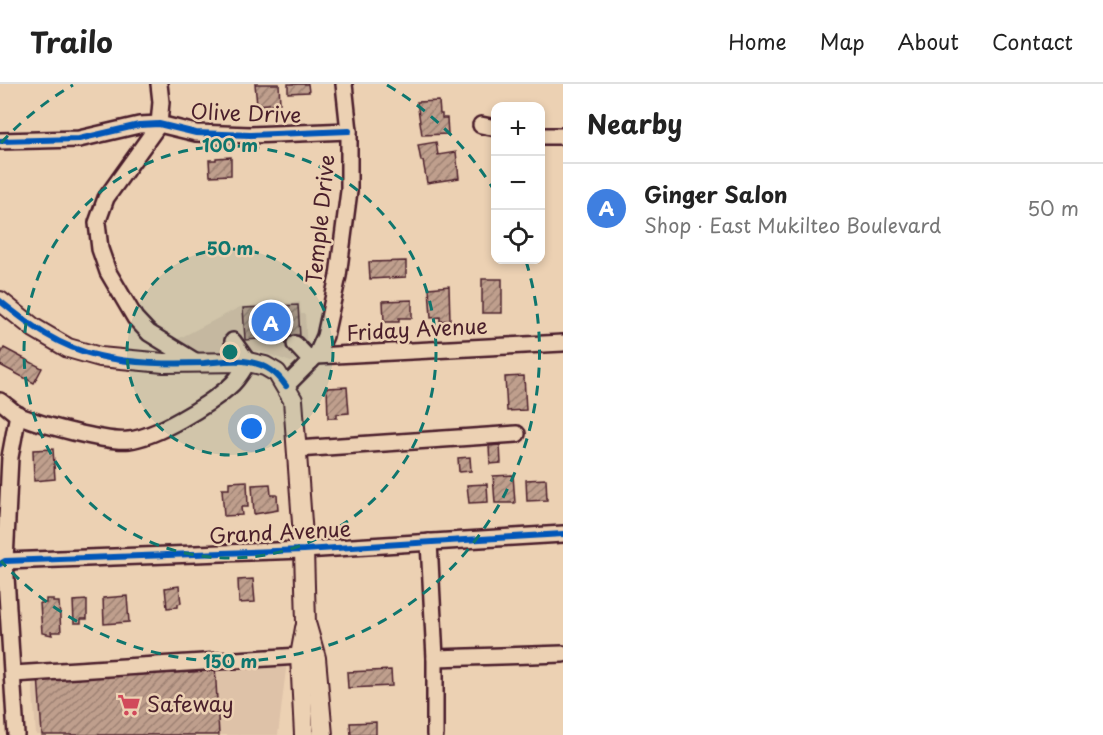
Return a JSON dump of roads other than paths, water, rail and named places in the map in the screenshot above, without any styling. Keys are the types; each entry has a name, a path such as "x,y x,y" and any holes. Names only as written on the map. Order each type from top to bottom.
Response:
{"main road":[{"path":"0,301 34,328 68,348 100,357 164,363 248,362 265,366 277,373 293,400 304,550 306,623 316,658 323,735"},
{"path":"304,735 300,656 306,623"}],"street":[{"path":"159,84 161,102 159,124 106,198 97,223 100,249 108,272 135,318 149,333 198,363"},
{"name":"Temple Drive","path":"313,359 325,336 345,236 349,190 349,131 344,84"},
{"name":"Olive Drive","path":"0,141 79,139 139,124 159,124 196,133 250,135 349,131"},
{"path":"545,136 563,136"},
{"path":"0,401 18,414 91,436 128,441 156,433 231,386 248,362 233,341"},
{"path":"286,386 313,359 295,344"},
{"name":"Friday Avenue","path":"313,359 563,344"},
{"path":"16,735 13,674 2,563 10,457 18,414"},
{"path":"297,449 517,434"},
{"name":"Grand Avenue","path":"2,563 304,550 563,534"},
{"path":"429,542 435,658 435,735"},
{"path":"435,658 563,654"},
{"path":"13,674 300,656"}],"place":[{"name":"Ginger Salon","path":"271,322"},
{"name":"Safeway","path":"129,705"}]}
